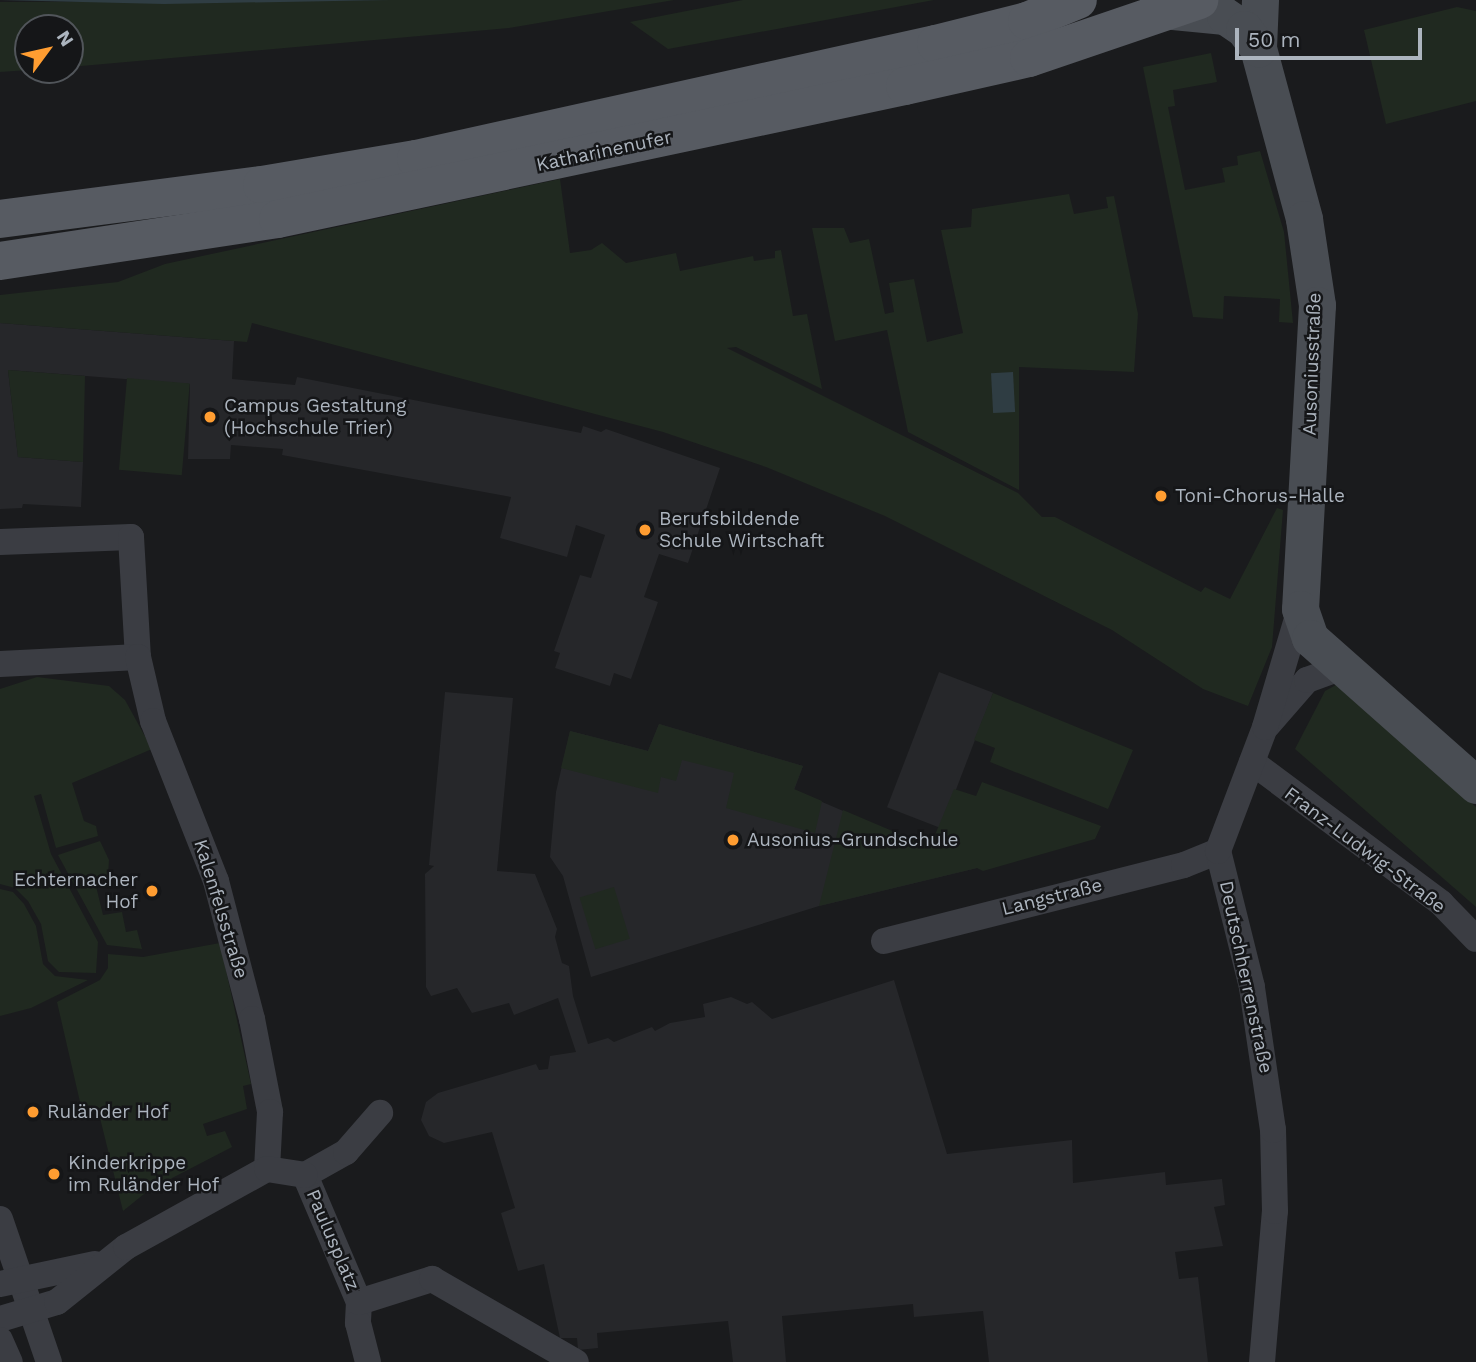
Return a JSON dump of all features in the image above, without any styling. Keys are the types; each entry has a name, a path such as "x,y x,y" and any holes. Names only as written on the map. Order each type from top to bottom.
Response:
{"main road":[{"name":"Katharinenufer","path":"0,219 262,184 416,159 936,44 1027,21 1078,0"},
{"name":"Ausoniusstraße","path":"1260,0 1258,48 1304,219 1317,305 1300,609"},
{"name":"Katharinenufer","path":"0,261 265,221 494,175 1029,58 1186,6"},
{"path":"1186,6 1225,16 1244,29 1258,48"},
{"path":"1300,609 1310,638 1340,668 1476,785"}],"street":[{"name":"Kalenfelsstraße","path":"0,542 131,537 138,657 153,721 216,881 252,1019 270,1112 267,1169"},
{"path":"1218,851 1265,727 1300,609"},
{"path":"0,664 138,657"},
{"path":"1265,727 1307,680 1340,668"},
{"name":"Franz-Ludwig-Straße","path":"1252,762 1441,903 1476,939"},
{"name":"Langstraße","path":"884,941 1184,865 1218,851"},
{"name":"Deutschherrenstraße","path":"1218,851 1257,1010 1273,1130 1275,1211 1262,1362"},
{"path":"0,1319 57,1302 100,1263 267,1169 305,1175 346,1152 380,1113"},
{"name":"Paulusplatz","path":"305,1175 359,1302 419,1280 442,1282 576,1362"},
{"path":"0,1219 10,1281 31,1311 49,1362"},
{"path":"10,1281 100,1263"},
{"path":"359,1302 358,1323 368,1362"},
{"path":"0,1340 10,1362"}],"shaded area":[{"path":"0,0 390,0 164,4"},
{"path":"674,0 509,28 84,66 84,14 14,14 14,71 0,72 0,2"},
{"path":"743,0 934,0 668,49 630,22"},
{"path":"1457,7 1476,11 1476,101 1386,124 1364,30"},
{"path":"1211,53 1217,82 1173,90 1175,106 1168,107 1185,190 1225,182 1222,168 1238,165 1237,156 1260,151 1284,232 1293,323 1279,322 1280,299 1224,296 1223,319 1193,317 1143,67"},
{"path":"560,179 570,253 591,250 602,243 626,263 676,253 680,271 753,256 754,261 775,258 775,251 781,250 793,316 807,314 822,389 736,347 727,348 1018,493 1042,517 1055,517 1201,592 1205,587 1230,599 1277,508 1283,510 1272,647 1248,706 1203,689 1112,630 885,516 766,467 663,432 252,323 247,342 0,323 0,295 118,282 165,264"},
{"path":"1069,194 1074,214 1108,208 1106,197 1114,196 1138,314 1134,372 1019,367 1019,490 908,432 887,330 835,341 812,228 844,228 850,243 869,239 885,314 894,312 889,283 914,279 927,342 963,333 941,230 971,227 972,209"},
{"name":"Berufsbildende Schule Wirtschaft","path":"0,323 234,341 232,379 295,385 297,377 581,433 583,426 601,432 606,429 720,468 688,563 659,554 644,597 658,602 631,679 614,673 610,686 555,668 560,653 554,651 580,575 591,578 605,535 576,525 567,557 500,538 511,497 282,455 283,449 231,445 230,459 188,459 190,384 8,370 18,457 83,462 81,507 23,504 22,508 0,509"},
{"path":"8,370 85,376 83,462 18,457"},
{"path":"1013,372 1015,412 993,413 991,373"},
{"path":"127,378 190,383 182,475 119,470"},
{"path":"939,672 993,693 941,828 887,807"},
{"path":"37,677 109,686 125,700 152,749 72,783 84,821 96,826 98,836 56,848 41,794 34,796 51,854 98,942 96,973 59,972 48,961 41,924 28,901 15,888 0,884 0,689"},
{"path":"1336,685 1476,807 1476,907 1295,749 1325,691"},
{"path":"445,692 513,698 497,871 535,874 557,929 555,937 562,963 569,966 573,996 588,1044 608,1038 614,1042 652,1027 655,1031 670,1023 705,1017 703,1004 731,997 747,1004 752,1002 772,1019 894,980 947,1154 1072,1140 1073,1183 1165,1172 1166,1185 1222,1179 1225,1205 1214,1207 1223,1246 1175,1252 1179,1279 1198,1277 1208,1362 989,1362 983,1311 914,1317 913,1304 782,1316 786,1362 733,1362 728,1321 597,1333 598,1348 578,1350 577,1338 560,1338 544,1264 518,1271 501,1213 515,1208 492,1132 444,1143 429,1136 421,1120 426,1102 438,1093 536,1064 539,1070 548,1069 550,1056 576,1052 558,998 514,1015 509,1003 472,1013 457,988 431,996 426,987 425,874 434,866 429,865"},
{"path":"993,693 1133,750 1108,809 990,762 995,748 974,740"},
{"name":"Ausonius-Grundschule","path":"659,724 803,766 794,790 977,868 819,906 591,977 563,876 550,857 556,792 570,731 648,751"},
{"path":"659,724 803,766 794,789 822,801 815,833 726,808 734,773 682,760 676,781 661,777 658,793 561,768 570,731 648,751"},
{"path":"982,782 1101,826 1095,839 983,871 977,868 819,906 843,810 930,847 954,789 976,796"},
{"path":"100,841 109,860 108,875 95,882 103,915 122,912 126,932 137,930 142,949 107,945 58,855"},
{"path":"614,887 630,939 595,949 580,898"},
{"path":"0,889 13,892 24,904 36,926 43,964 55,976 88,980 31,1008 0,1016"},
{"path":"220,943 251,1084 243,1086 247,1109 203,1124 207,1136 225,1131 232,1147 149,1190 123,1211 100,1118 80,1102 57,1002 100,980 108,968 108,954 143,957"}],"place":[{"name":"Campus Gestaltung (Hochschule Trier)","path":"210,417"},
{"name":"Toni-Chorus-Halle","path":"1161,496"},
{"name":"Berufsbildende Schule Wirtschaft","path":"645,530"},
{"name":"Ausonius-Grundschule","path":"733,840"},
{"name":"Echternacher Hof","path":"152,891"},
{"name":"Ruländer Hof","path":"33,1112"},
{"name":"Kinderkrippe im Ruländer Hof","path":"54,1174"}]}
